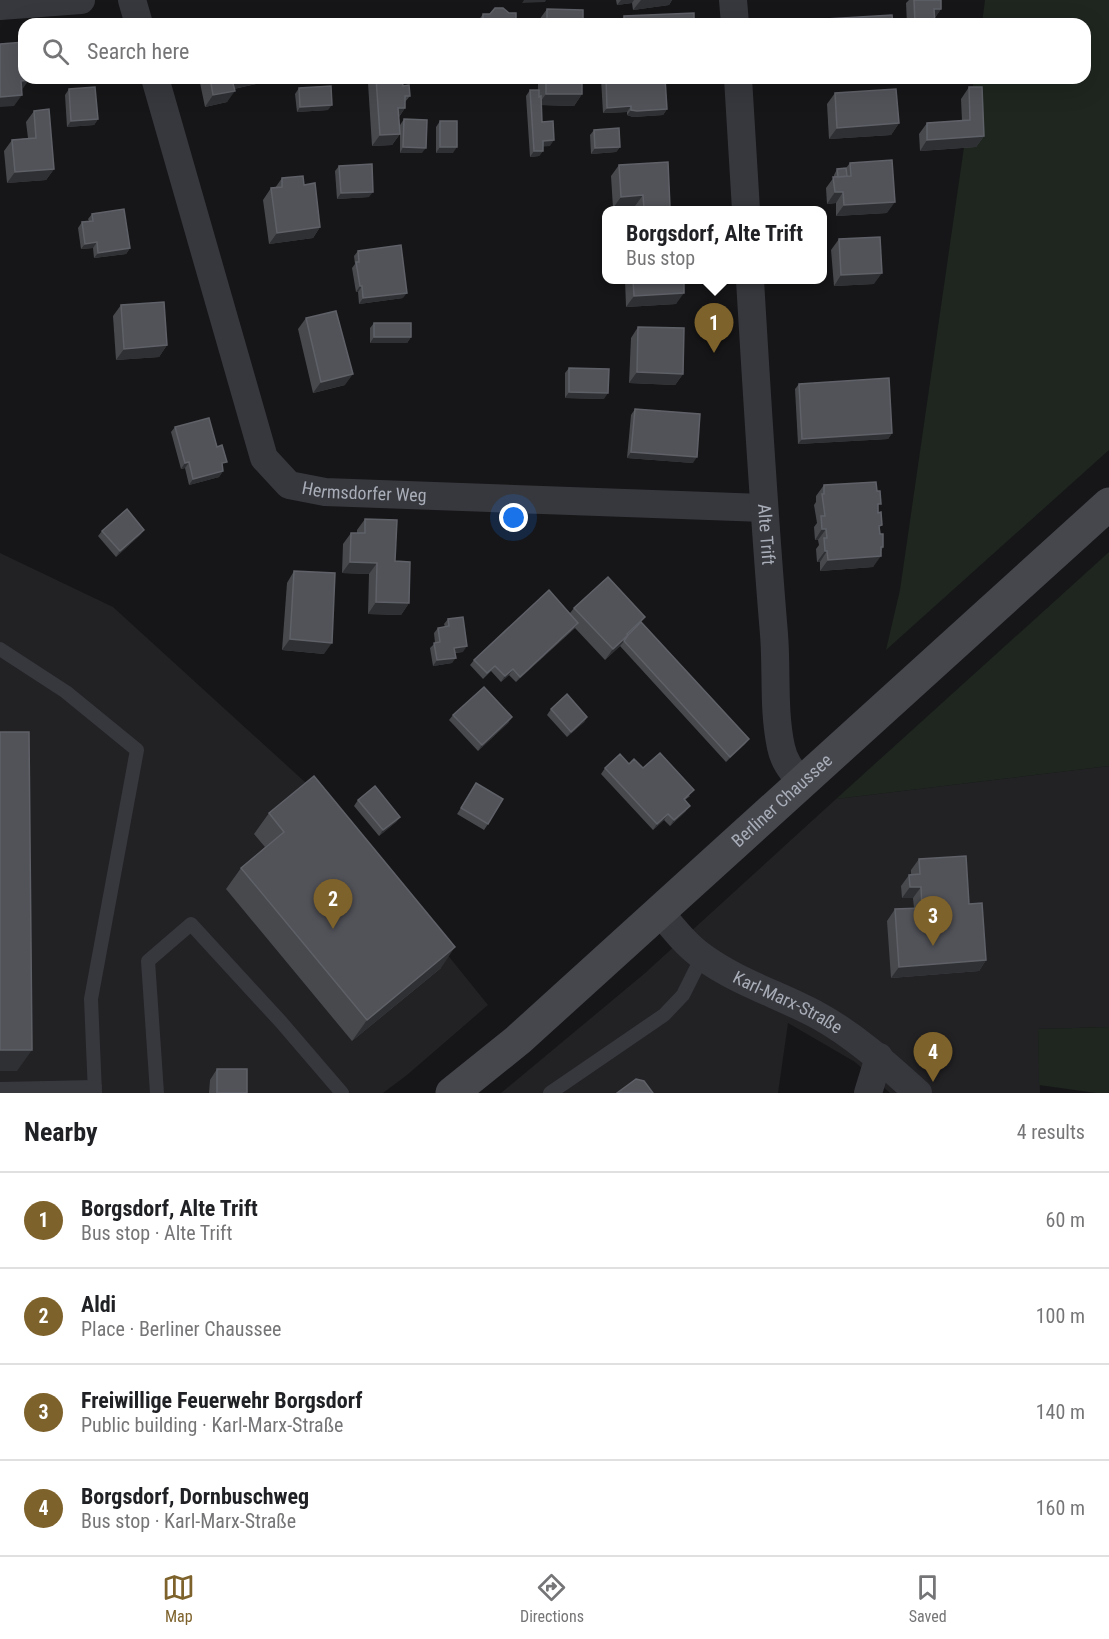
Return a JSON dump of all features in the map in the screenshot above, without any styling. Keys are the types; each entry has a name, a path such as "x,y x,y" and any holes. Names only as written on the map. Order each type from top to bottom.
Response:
{"main road":[{"name":"Berliner Chaussee","path":"465,1089 658,911 1109,504"}],"street":[{"path":"0,6 81,0"},
{"path":"132,0 137,18"},
{"path":"734,0 735,18"},
{"name":"Hermsdorfer Weg","path":"157,84 264,458 289,485 325,492 764,508"},
{"path":"738,84 746,206"},
{"name":"Alte Trift","path":"750,284 764,508 776,654 779,738 785,762 801,782"},
{"name":"Karl-Marx-Straße","path":"658,911 702,957 818,1016 879,1057 918,1093"},
{"path":"868,1093 879,1057"}],"lane":[{"path":"0,649 66,692 137,750 91,999 95,1090 0,1089"},
{"path":"157,1093 148,961 190,924 281,1022 342,1093"},
{"path":"550,1093 664,1015 683,995 702,957"}],"shaded area":[{"path":"985,0 1109,0 1109,450 886,650 900,590 973,84 1091,84 1091,18 983,18"},
{"path":"1109,552 1109,766 836,799"},
{"path":"0,553 113,607 317,793 488,1005 383,1093 0,1093"},
{"path":"1109,766 1109,1027 1038,1029 1040,1093 890,1093 855,1062 788,1023 778,1093 501,1093 644,974 836,799"},
{"path":"1109,1027 1109,1093 1039,1085 1038,1029"}],"building":[{"path":"914,0 941,0 941,9 934,9 935,18 915,18"},
{"path":"495,8 503,8 509,13 516,13 516,18 483,18 483,14 490,14"},
{"path":"547,9 583,10 583,18 547,18"},
{"path":"694,13 694,18 624,18 624,16"},
{"path":"892,15 892,18 842,18"},
{"path":"18,42 18,84 21,84 22,95 0,97 0,44"},
{"path":"211,84 233,84 235,91 213,95"},
{"path":"376,84 409,85 410,96 405,96 405,108 398,108 400,134 380,135"},
{"path":"546,84 582,84 582,94 546,94"},
{"path":"606,84 665,84 667,109 637,111 631,110 631,106 607,108"},
{"path":"331,86 332,105 300,107 299,88"},
{"path":"95,87 98,119 71,121 69,89"},
{"path":"969,87 982,87 984,136 927,140 927,123 970,120"},
{"path":"896,89 899,123 837,128 835,93"},
{"path":"530,90 539,90 542,122 553,121 554,140 543,141 543,151 534,151"},
{"path":"49,109 54,169 15,172 12,140 36,138 34,111"},
{"path":"404,119 427,120 426,148 403,147"},
{"path":"440,121 457,121 457,147 440,147"},
{"path":"619,128 620,147 595,148 594,130"},
{"path":"892,160 895,202 844,205 843,192 835,192 833,177 851,176 850,163"},
{"path":"668,162 670,206 644,206 643,195 621,197 619,165"},
{"path":"372,164 373,192 341,193 339,166"},
{"path":"846,168 847,176 838,177 837,169"},
{"path":"303,176 304,185 315,183 320,227 277,233 271,188 282,187 282,178"},
{"path":"124,209 130,248 98,253 97,242 85,244 82,222 93,221 92,214"},
{"path":"880,237 882,273 841,275 839,239"},
{"path":"401,245 407,293 363,298 356,262 359,262 358,251"},
{"path":"633,284 684,284 684,293 634,296"},
{"path":"164,302 167,345 124,349 121,305"},
{"path":"336,311 353,374 321,382 306,318"},
{"path":"374,323 411,323 411,337 374,337"},
{"path":"638,327 684,328 683,374 637,372"},
{"path":"569,368 609,369 608,393 569,392"},
{"path":"889,378 892,433 802,439 799,384"},
{"path":"635,409 700,414 697,457 631,452"},
{"path":"209,418 217,447 222,445 227,462 222,463 223,471 193,479 189,462 185,463 175,427"},
{"path":"876,482 877,491 880,491 881,504 878,504 878,513 881,512 882,525 879,526 880,534 883,534 881,556 828,560 824,538 827,538 826,529 822,529 821,516 825,516 822,494 824,494 824,485"},
{"path":"127,509 144,530 120,551 102,531"},
{"path":"365,519 397,520 395,561 410,562 409,603 376,602 377,563 350,562 351,533 365,533"},
{"path":"294,571 335,573 332,643 290,639"},
{"path":"608,577 645,617 613,649 574,608"},
{"path":"549,590 578,623 520,677 513,669 505,676 495,666 487,673 474,660"},
{"path":"463,617 467,646 454,648 456,658 437,660 434,643 440,642 438,628 449,626 448,619"},
{"path":"641,622 749,739 730,757 624,641"},
{"path":"484,687 512,717 482,745 453,715"},
{"path":"567,694 587,717 571,732 551,709"},
{"path":"0,732 29,732 32,1050 0,1050"},
{"path":"660,753 694,790 684,799 690,806 674,820 668,814 657,824 605,768 620,754 629,764 634,759 643,768"},
{"path":"314,776 455,947 367,1020 241,868 284,832 269,813"},
{"path":"476,783 503,799 488,824 461,808"},
{"path":"375,786 400,817 383,830 358,800"},
{"path":"966,856 969,904 982,903 986,960 899,967 895,909 922,908 921,887 910,887 909,875 920,874 919,859"},
{"path":"217,1069 247,1069 247,1093 217,1093"},
{"path":"636,1079 644,1081 653,1093 617,1093"}],"place":[{"name":"Borgsdorf, Alte Trift","path":"714,353"},
{"name":"Aldi","path":"333,929"},
{"name":"Freiwillige Feuerwehr Borgsdorf","path":"933,946"},
{"name":"Borgsdorf, Dornbuschweg","path":"933,1082"}]}
